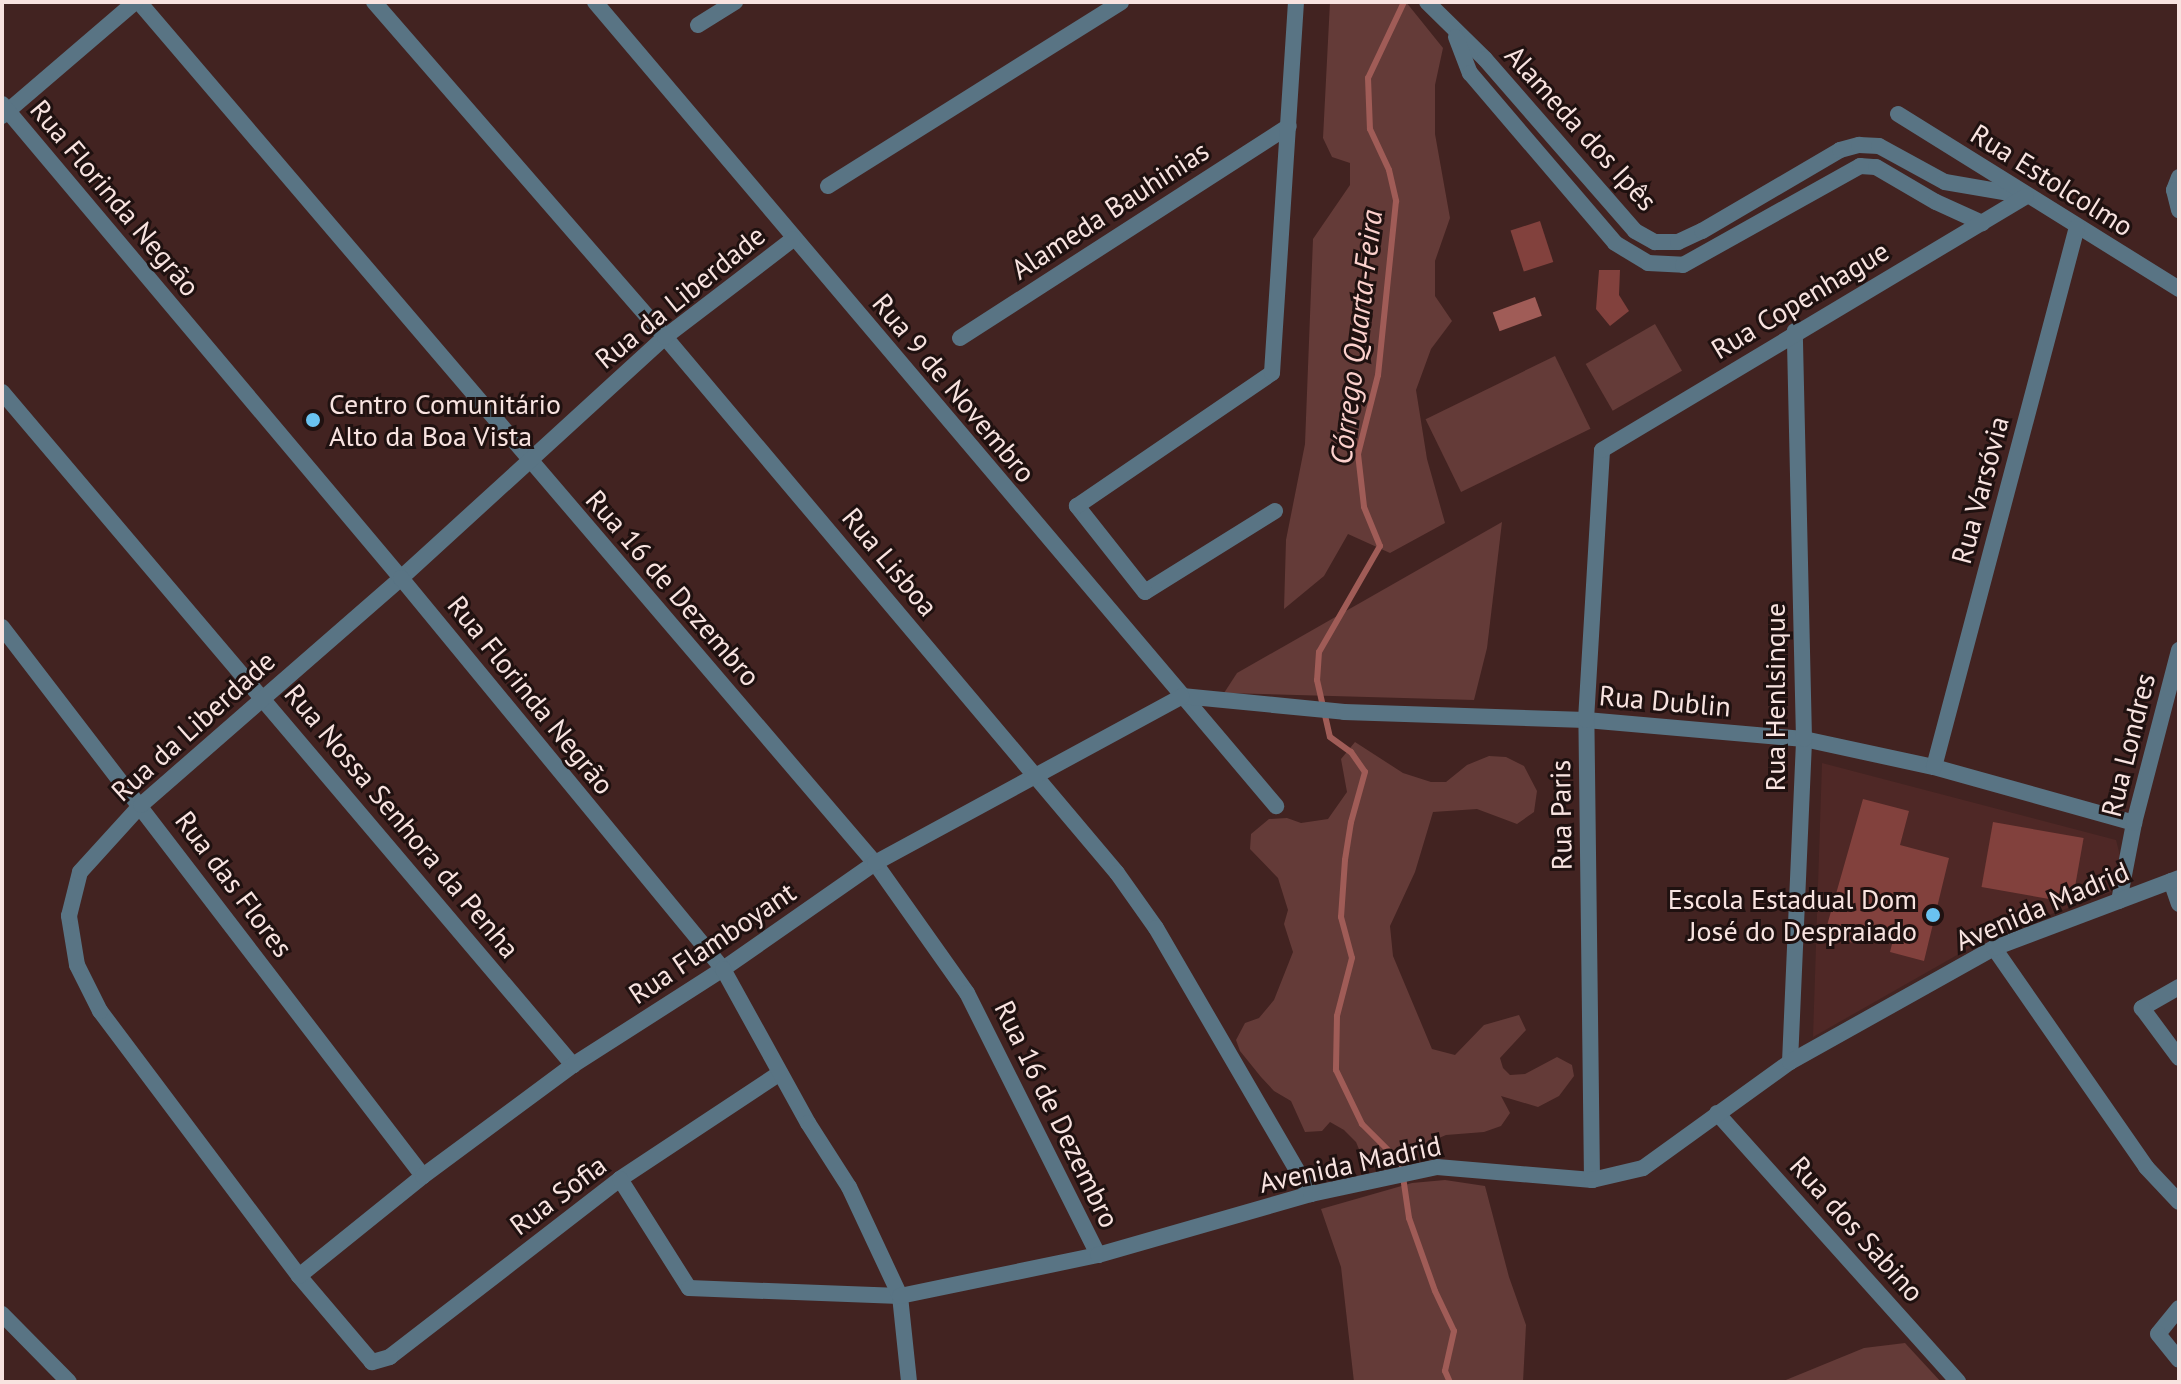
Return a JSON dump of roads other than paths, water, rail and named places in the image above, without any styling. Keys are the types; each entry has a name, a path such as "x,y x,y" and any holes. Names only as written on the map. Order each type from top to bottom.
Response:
{"street":[{"path":"4,110 137,2"},
{"name":"Rua 16 de Dezembro","path":"137,2 875,863 967,993 1098,1255"},
{"name":"Rua Lisboa","path":"374,2 665,337 1117,873 1156,928 1311,1194"},
{"name":"Rua 9 de Novembro","path":"595,2 1276,806"},
{"path":"698,25 735,2"},
{"path":"828,186 1121,2"},
{"path":"1275,511 1145,592 1077,506 1272,373 1296,2"},
{"name":"Alameda dos Ipês","path":"1427,2 1454,32 1485,59 1635,231 1655,242 1678,242"},
{"name":"Alameda dos Ipês","path":"1454,32 1470,73 1615,243 1648,263 1683,265"},
{"name":"Rua Florinda Negrão","path":"4,110 401,578 723,969 780,1073 849,1187 900,1296 909,1382"},
{"name":"Rua Estolcolmo","path":"1898,114 2179,289"},
{"name":"Alameda Bauhinias","path":"960,338 1289,126"},
{"path":"1982,223 1956,213 1876,167 1860,166 1840,174 1683,265 1678,242 1840,150 1859,145 1879,146 1945,182 1970,189 2026,196"},
{"path":"1876,167 1879,146"},
{"path":"2179,177 2174,190 2179,210"},
{"path":"1956,213 1970,189"},
{"name":"Rua Copenhague","path":"1602,450 1795,331 2026,196"},
{"name":"Rua Varsóvia","path":"1934,767 2077,227"},
{"path":"1615,243 1635,231"},
{"name":"Rua da Liberdade","path":"372,1362 299,1276 100,1011 77,965 69,916 80,872 141,805 401,578 665,337 793,239"},
{"name":"Rua Henlsinque","path":"1790,1062 1804,739 1795,331"},
{"name":"Rua Nossa Senhora da Penha","path":"2,392 573,1065"},
{"name":"Rua Paris","path":"1592,1180 1586,720 1602,450"},
{"name":"Rua das Flores","path":"2,627 423,1176"},
{"name":"Rua Londres","path":"2119,901 2134,823 2179,650"},
{"name":"Rua Dublin","path":"1182,696 1344,712 1586,720 1804,739 1934,767 2134,823"},
{"name":"Rua Flamboyant","path":"299,1276 423,1176 573,1065 723,969 875,863 1182,696"},
{"path":"2175,880 2179,904"},
{"name":"Avenida Madrid","path":"620,1179 689,1288 900,1296 1098,1255 1311,1194 1419,1170 1470,1168 1592,1180 1643,1168 1790,1062 1994,948 2175,880"},
{"path":"1994,948 2146,1167 2179,1202"},
{"path":"2179,987 2142,1008 2179,1058"},
{"name":"Rua Sofia","path":"372,1362 390,1357 620,1179 780,1073"},
{"name":"Rua dos Sabino","path":"1717,1113 1958,1382"},
{"path":"2179,1308 2158,1334 2179,1360"},
{"path":"2,1314 69,1382"}],"waterway":[{"name":"Córrego Quarta-Feira","path":"1404,2 1368,78 1370,129 1389,170 1396,201 1378,375 1358,454 1364,507 1380,546 1319,652 1317,680 1330,737 1351,752 1365,772 1351,822 1345,860 1341,917 1352,958 1337,1016 1336,1070 1362,1124 1401,1163 1409,1218 1435,1291 1454,1331 1445,1371 1450,1382"}],"place":[{"name":"Centro Comunitário Alto da Boa Vista","path":"313,420"},
{"name":"Escola Estadual Dom José do Despraiado","path":"1933,915"}]}
